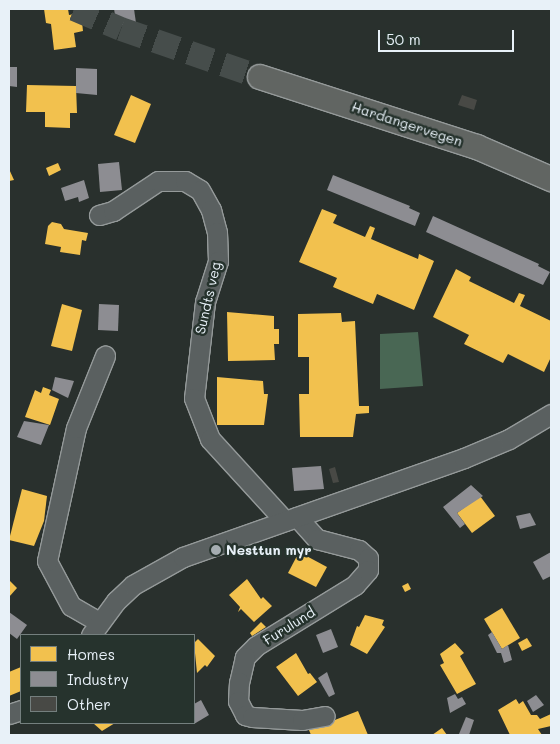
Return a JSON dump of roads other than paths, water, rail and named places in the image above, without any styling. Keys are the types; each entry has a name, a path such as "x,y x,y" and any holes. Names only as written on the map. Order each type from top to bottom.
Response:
{"main road":[{"name":"Hardangervegen","path":"260,78 477,147 551,179"}],"street":[{"name":"Sundts veg","path":"99,215 113,210 158,181 185,181 200,190 213,217 218,261 205,302 194,398 210,439 291,519"},
{"path":"105,356 76,428 48,561 72,606 95,629 133,585 160,569 219,542 291,519 479,452 510,439 551,414"},
{"name":"Furulund","path":"291,519 317,539 359,550 368,558 368,570 355,585 256,646 246,657 238,682 238,701 246,715 252,717 302,720 325,716"}],"tunnel":[{"path":"74,9 121,29 260,77"}],"place":[{"name":"Nesttun myr","path":"216,550"}]}
